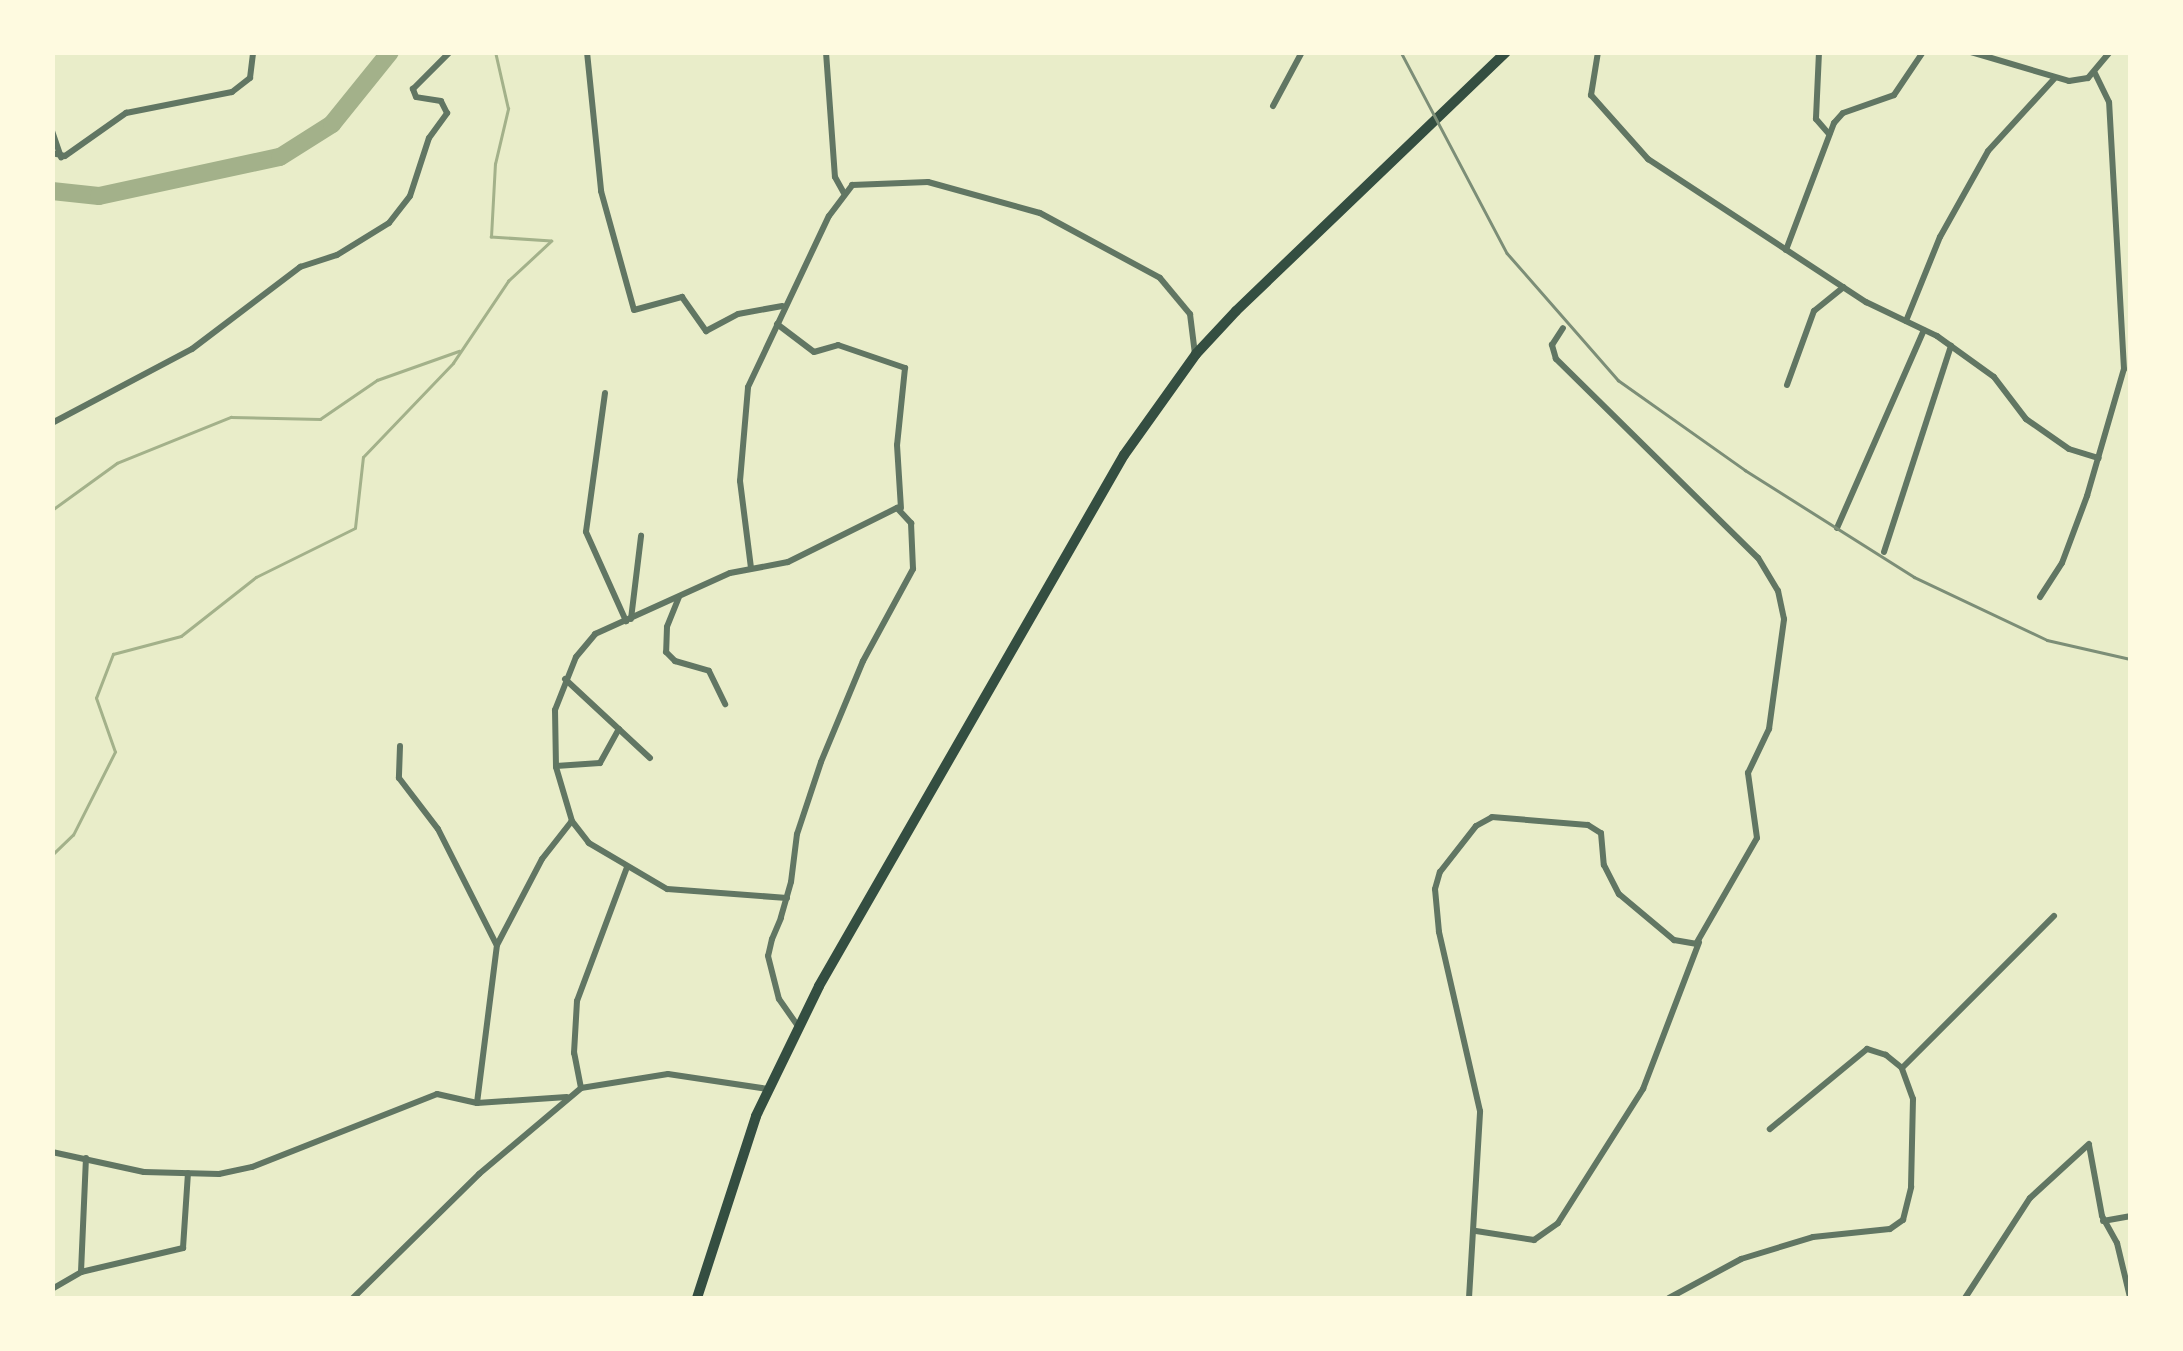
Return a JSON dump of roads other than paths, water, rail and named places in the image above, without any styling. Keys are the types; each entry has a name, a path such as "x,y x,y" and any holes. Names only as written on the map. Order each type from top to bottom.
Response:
{"highway":[{"path":"697,1298 768,1089 799,1027 1094,502 1196,354 1308,236 1506,52"}],"street":[{"path":"61,157 126,113 232,92 250,78 254,52"},
{"path":"52,423 192,349 300,267 337,255 389,223 410,196 430,138 448,113 441,101 416,98 413,89 450,52"},
{"path":"587,52 602,191 634,310 682,297 706,331 738,314 783,306"},
{"path":"826,52 834,167 844,192"},
{"path":"1272,106 1302,52"},
{"path":"1598,52 1590,87 1598,109 1668,174 1844,288 1950,346 1994,377 2026,419 2069,448 2099,458"},
{"path":"1818,52 1816,119 1829,134"},
{"path":"1786,250 1829,134 1843,113 1894,96 1923,52"},
{"path":"1972,52 2054,79 2095,73 2110,52"},
{"path":"2040,597 2062,563 2122,386 2128,311 2108,102 2095,73"},
{"path":"1906,322 1940,238 1988,150 2054,79"},
{"path":"52,131 61,157"},
{"path":"52,153 61,157"},
{"path":"750,568 741,503 740,423 783,306 844,192 867,183 928,182 1040,213 1160,278 1188,310 1196,354"},
{"path":"1787,385 1814,311 1844,288"},
{"path":"776,323 814,352 838,345 902,365 896,482 902,510 911,523 913,569 863,660 796,834 787,898 768,965 799,1027"},
{"path":"1476,1231 1534,1240 1558,1223 1643,1088 1700,941 1757,838 1748,773 1769,729 1781,599 1758,558 1556,360 1552,346 1563,328"},
{"path":"1836,528 1924,330"},
{"path":"1884,552 1950,346"},
{"path":"604,393 586,532 628,620"},
{"path":"787,898 690,895 627,867 590,843 572,821 556,766 552,728 564,680 590,638 750,568 788,562 891,507 902,510"},
{"path":"628,620 641,536"},
{"path":"680,596 669,618 666,652 676,662 708,671 725,704"},
{"path":"564,680 650,758"},
{"path":"556,766 600,763 619,729"},
{"path":"400,746 400,781 438,829 497,945"},
{"path":"1469,1298 1476,1231 1480,1111 1435,900 1440,872 1476,826 1502,815 1593,826 1602,833 1604,865 1619,894 1674,940 1689,947 1700,941"},
{"path":"477,1102 497,945 542,859 572,821"},
{"path":"581,1088 577,1001 627,867"},
{"path":"1902,1068 2054,916"},
{"path":"1669,1298 1740,1259 1813,1237 1897,1226 1908,1206 1914,1134 1912,1088 1902,1068 1867,1049 1770,1129"},
{"path":"353,1298 581,1088 668,1074 768,1089"},
{"path":"52,1152 144,1172 188,1173 252,1167 437,1094 477,1102 567,1097"},
{"path":"1965,1298 2030,1198 2089,1144 2103,1221 2117,1242 2130,1297"},
{"path":"81,1272 86,1158"},
{"path":"52,1290 81,1272 183,1248 188,1173"},
{"path":"2103,1221 2130,1216"}],"waterway":[{"path":"52,191 99,196 280,157 332,124 390,52"},
{"path":"52,855 73,835 115,752 96,698 113,654 181,636 256,577 355,528 363,457 453,363 508,281 551,241 491,237 495,164 508,109 495,52"},
{"path":"52,510 117,463 231,417 320,419 377,380 459,351"}],"railway":[{"path":"1401,52 1507,253 1618,380 1745,470 1914,577 2047,640 2130,659"}]}
